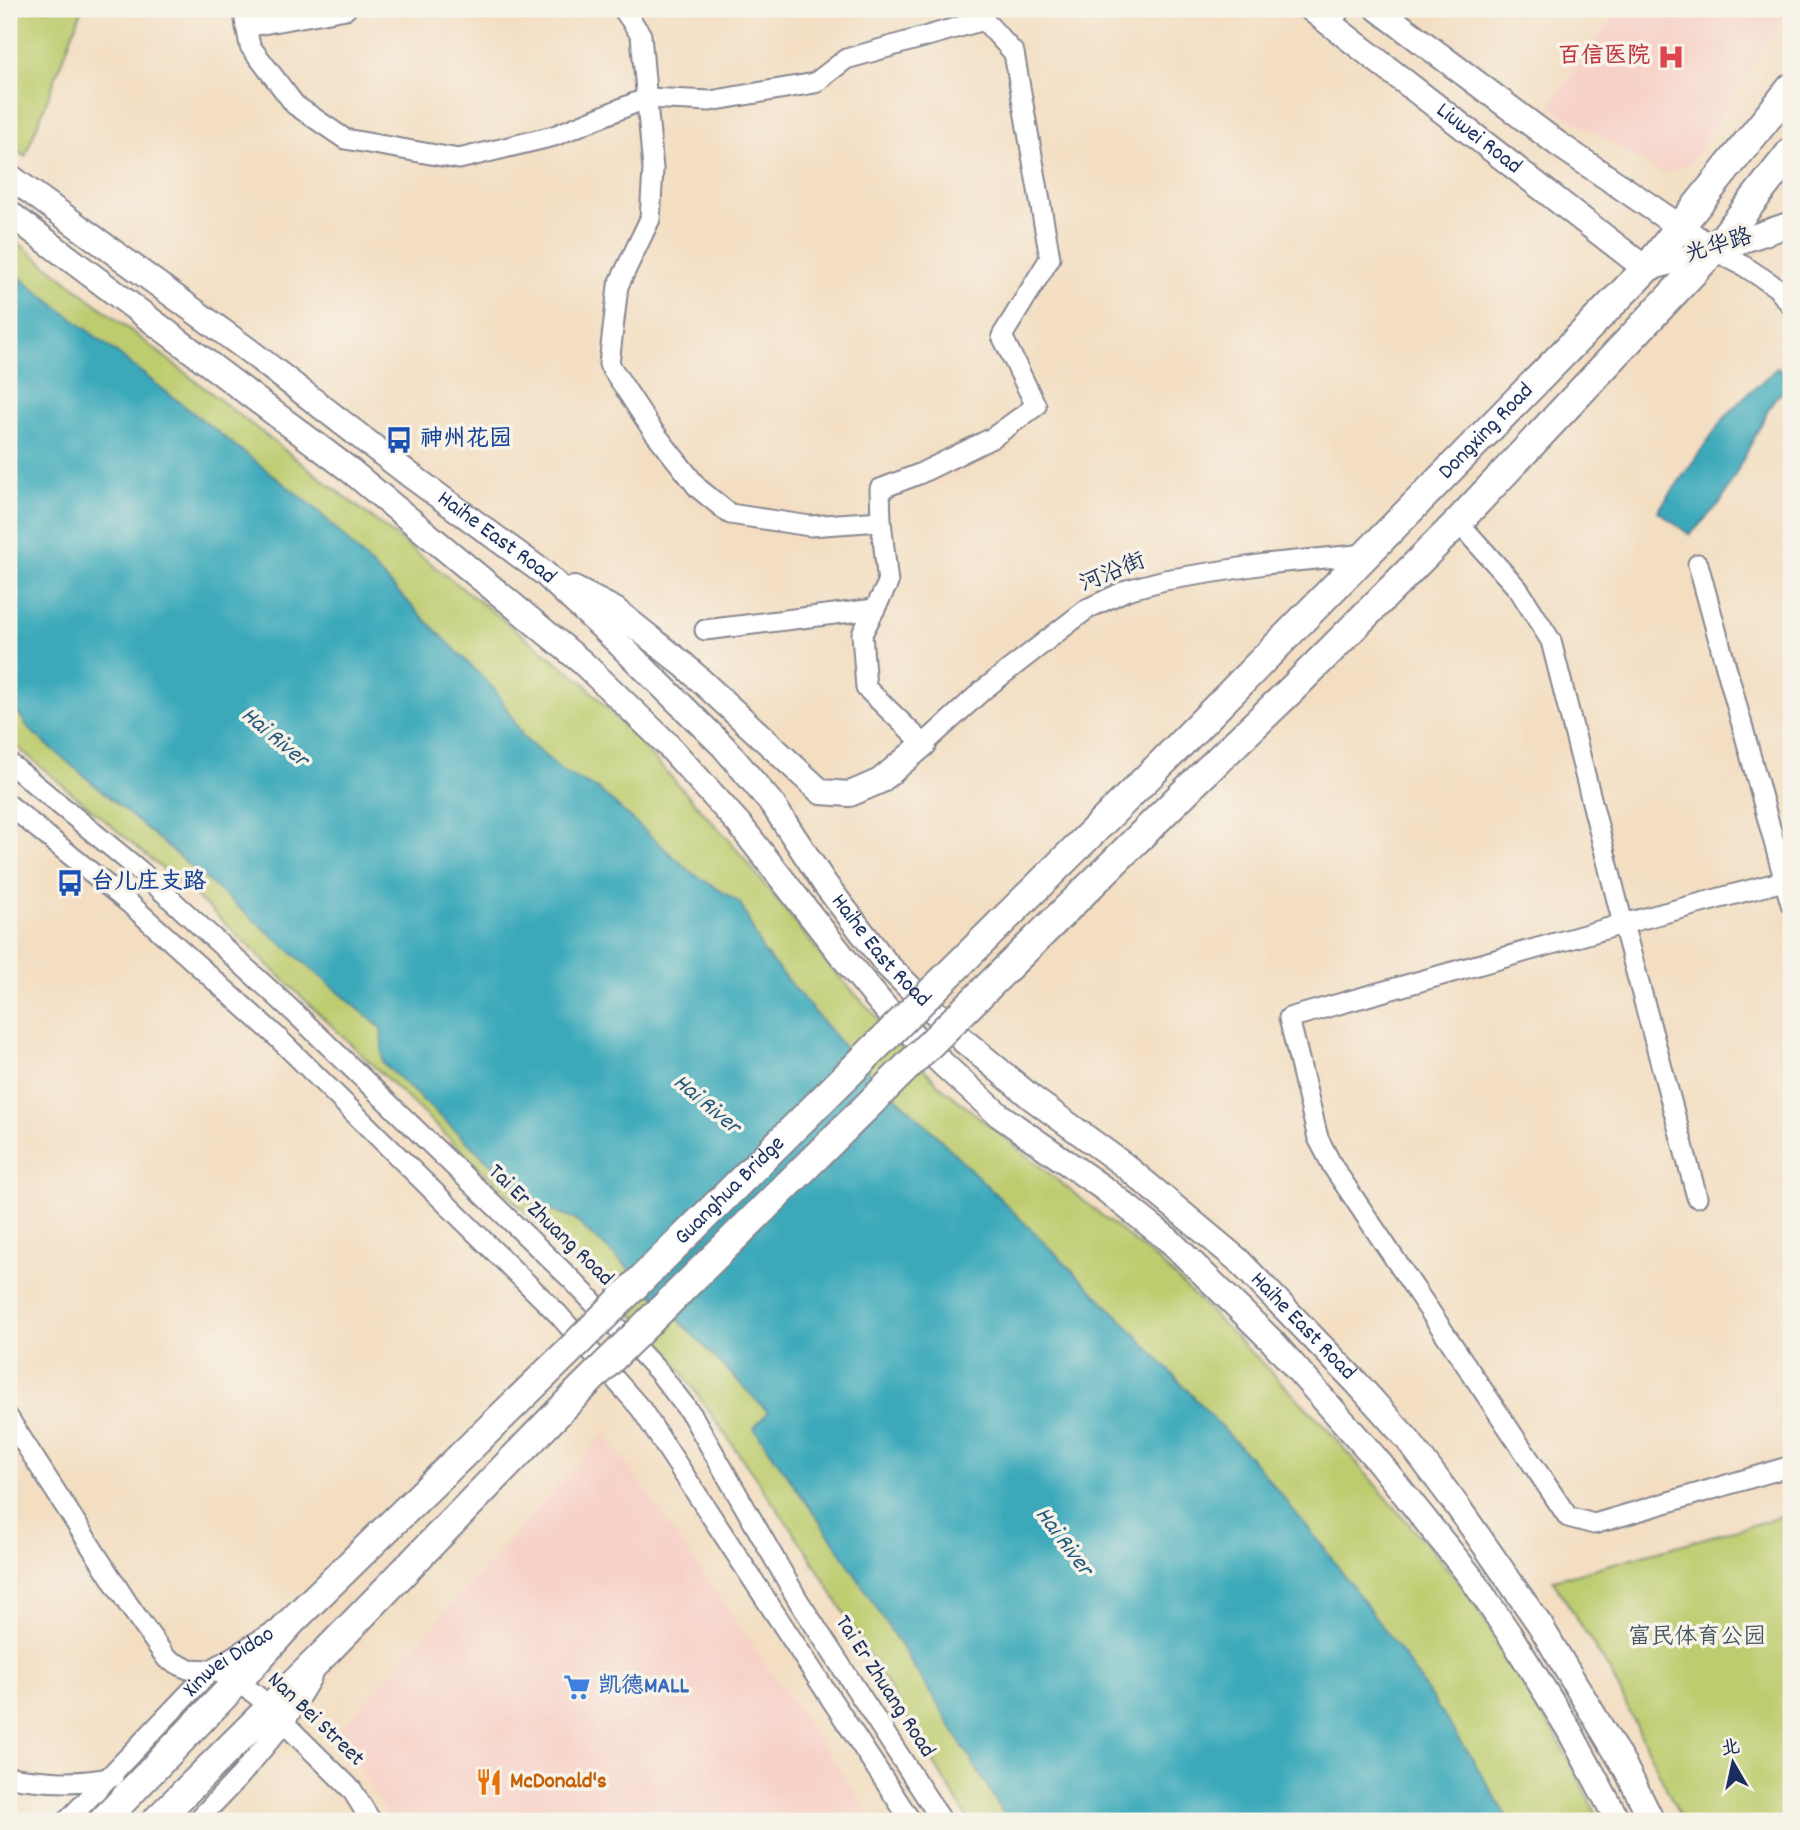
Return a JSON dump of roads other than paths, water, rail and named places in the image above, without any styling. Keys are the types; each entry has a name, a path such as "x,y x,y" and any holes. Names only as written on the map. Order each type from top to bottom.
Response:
{"highway":[{"name":"Dongxing Road","path":"1166,759 1646,269 1791,88"},
{"name":"Dongxing Road","path":"1191,786 1458,522 1714,250 1791,152"},
{"name":"Guanghua Bridge","path":"292,1621 572,1349 1166,759"},
{"name":"Guanghua Bridge","path":"277,1715 328,1650 580,1390 1191,786"},
{"name":"Xinwei Didao","path":"103,1821 292,1621"},
{"path":"156,1821 277,1715"}],"main road":[{"name":"Liuwei Road","path":"1378,9 1558,144 1714,250"},
{"name":"Liuwei Road","path":"1328,14 1646,269"},
{"name":"Haihe East Road","path":"9,176 248,350 410,475 544,573 723,746 773,806 825,884 897,975 964,1041 1032,1098 1124,1166 1238,1260 1356,1381 1408,1440 1458,1507 1540,1625 1626,1769 1652,1821"},
{"name":"Haihe East Road","path":"9,213 351,471 583,663 666,743 739,824 886,1009 999,1115 1105,1190 1170,1241 1273,1342 1378,1461 1470,1576 1569,1730 1618,1821"},
{"name":"光华路","path":"1646,269 1791,224"},
{"path":"544,573 615,610 684,665 821,792 850,794 880,781 924,744"}],"street":[{"path":"346,9 245,18 250,46 295,105 345,139 459,159 554,136 647,98 710,101 815,83 846,59 978,14 1014,52 1050,258 1002,336 1036,406 992,438 919,474 880,489 888,583 862,634 866,688 924,744"},
{"path":"623,9 641,35 653,169 650,219 618,286 609,364 651,428 698,488 730,514 810,526 881,522"},
{"path":"1714,250 1776,287 1791,304"},
{"path":"1458,522 1519,590 1551,641 1697,1197"},
{"name":"河沿街","path":"924,744 983,690 1087,608 1127,590 1165,580 1265,564 1366,554"},
{"path":"1698,564 1788,879 1791,904"},
{"path":"705,630 875,609"},
{"name":"Tai Er Zhuang Road","path":"9,763 138,869 298,1016 573,1281 659,1371 692,1415 798,1600 942,1821"},
{"path":"9,805 130,904 275,1035 558,1314 641,1409 911,1821"},
{"path":"1788,879 1289,1018 1318,1138 1340,1178 1569,1517 1594,1524 1791,1466"},
{"name":"Nan Bei Street","path":"9,1419 128,1604 167,1659 188,1669 211,1670 238,1681 277,1715 352,1790 371,1821"},
{"name":"Xinwei Didao","path":"67,1821 211,1670 292,1621"},
{"path":"197,1821 240,1776 277,1715"},
{"path":"9,1777 43,1782 108,1778 151,1764 171,1750"}],"water":[{"name":"Hai River","path":"9,269 315,508 496,691 524,738 565,773 598,789 691,872 740,903 763,951 849,1053 923,1122 1120,1318 1257,1465 1321,1544 1398,1648 1470,1755 1509,1821 1008,1821 839,1549 754,1428 768,1412 627,1267 573,1218 534,1204 383,1063 381,1028 30,730 9,700"},
{"path":"1778,367 1791,380 1791,385 1774,399 1721,502 1690,535 1658,511 1722,421"}],"place":[{"name":"百信医院","path":"1671,57"},
{"name":"神州花园","path":"399,440"},
{"name":"台儿庄支路","path":"70,883"},
{"name":"凯德MALL","path":"577,1687"},
{"name":"McDonald's","path":"489,1782"}],"park label":[{"name":"富民体育公园","path":"1697,1638"}]}
